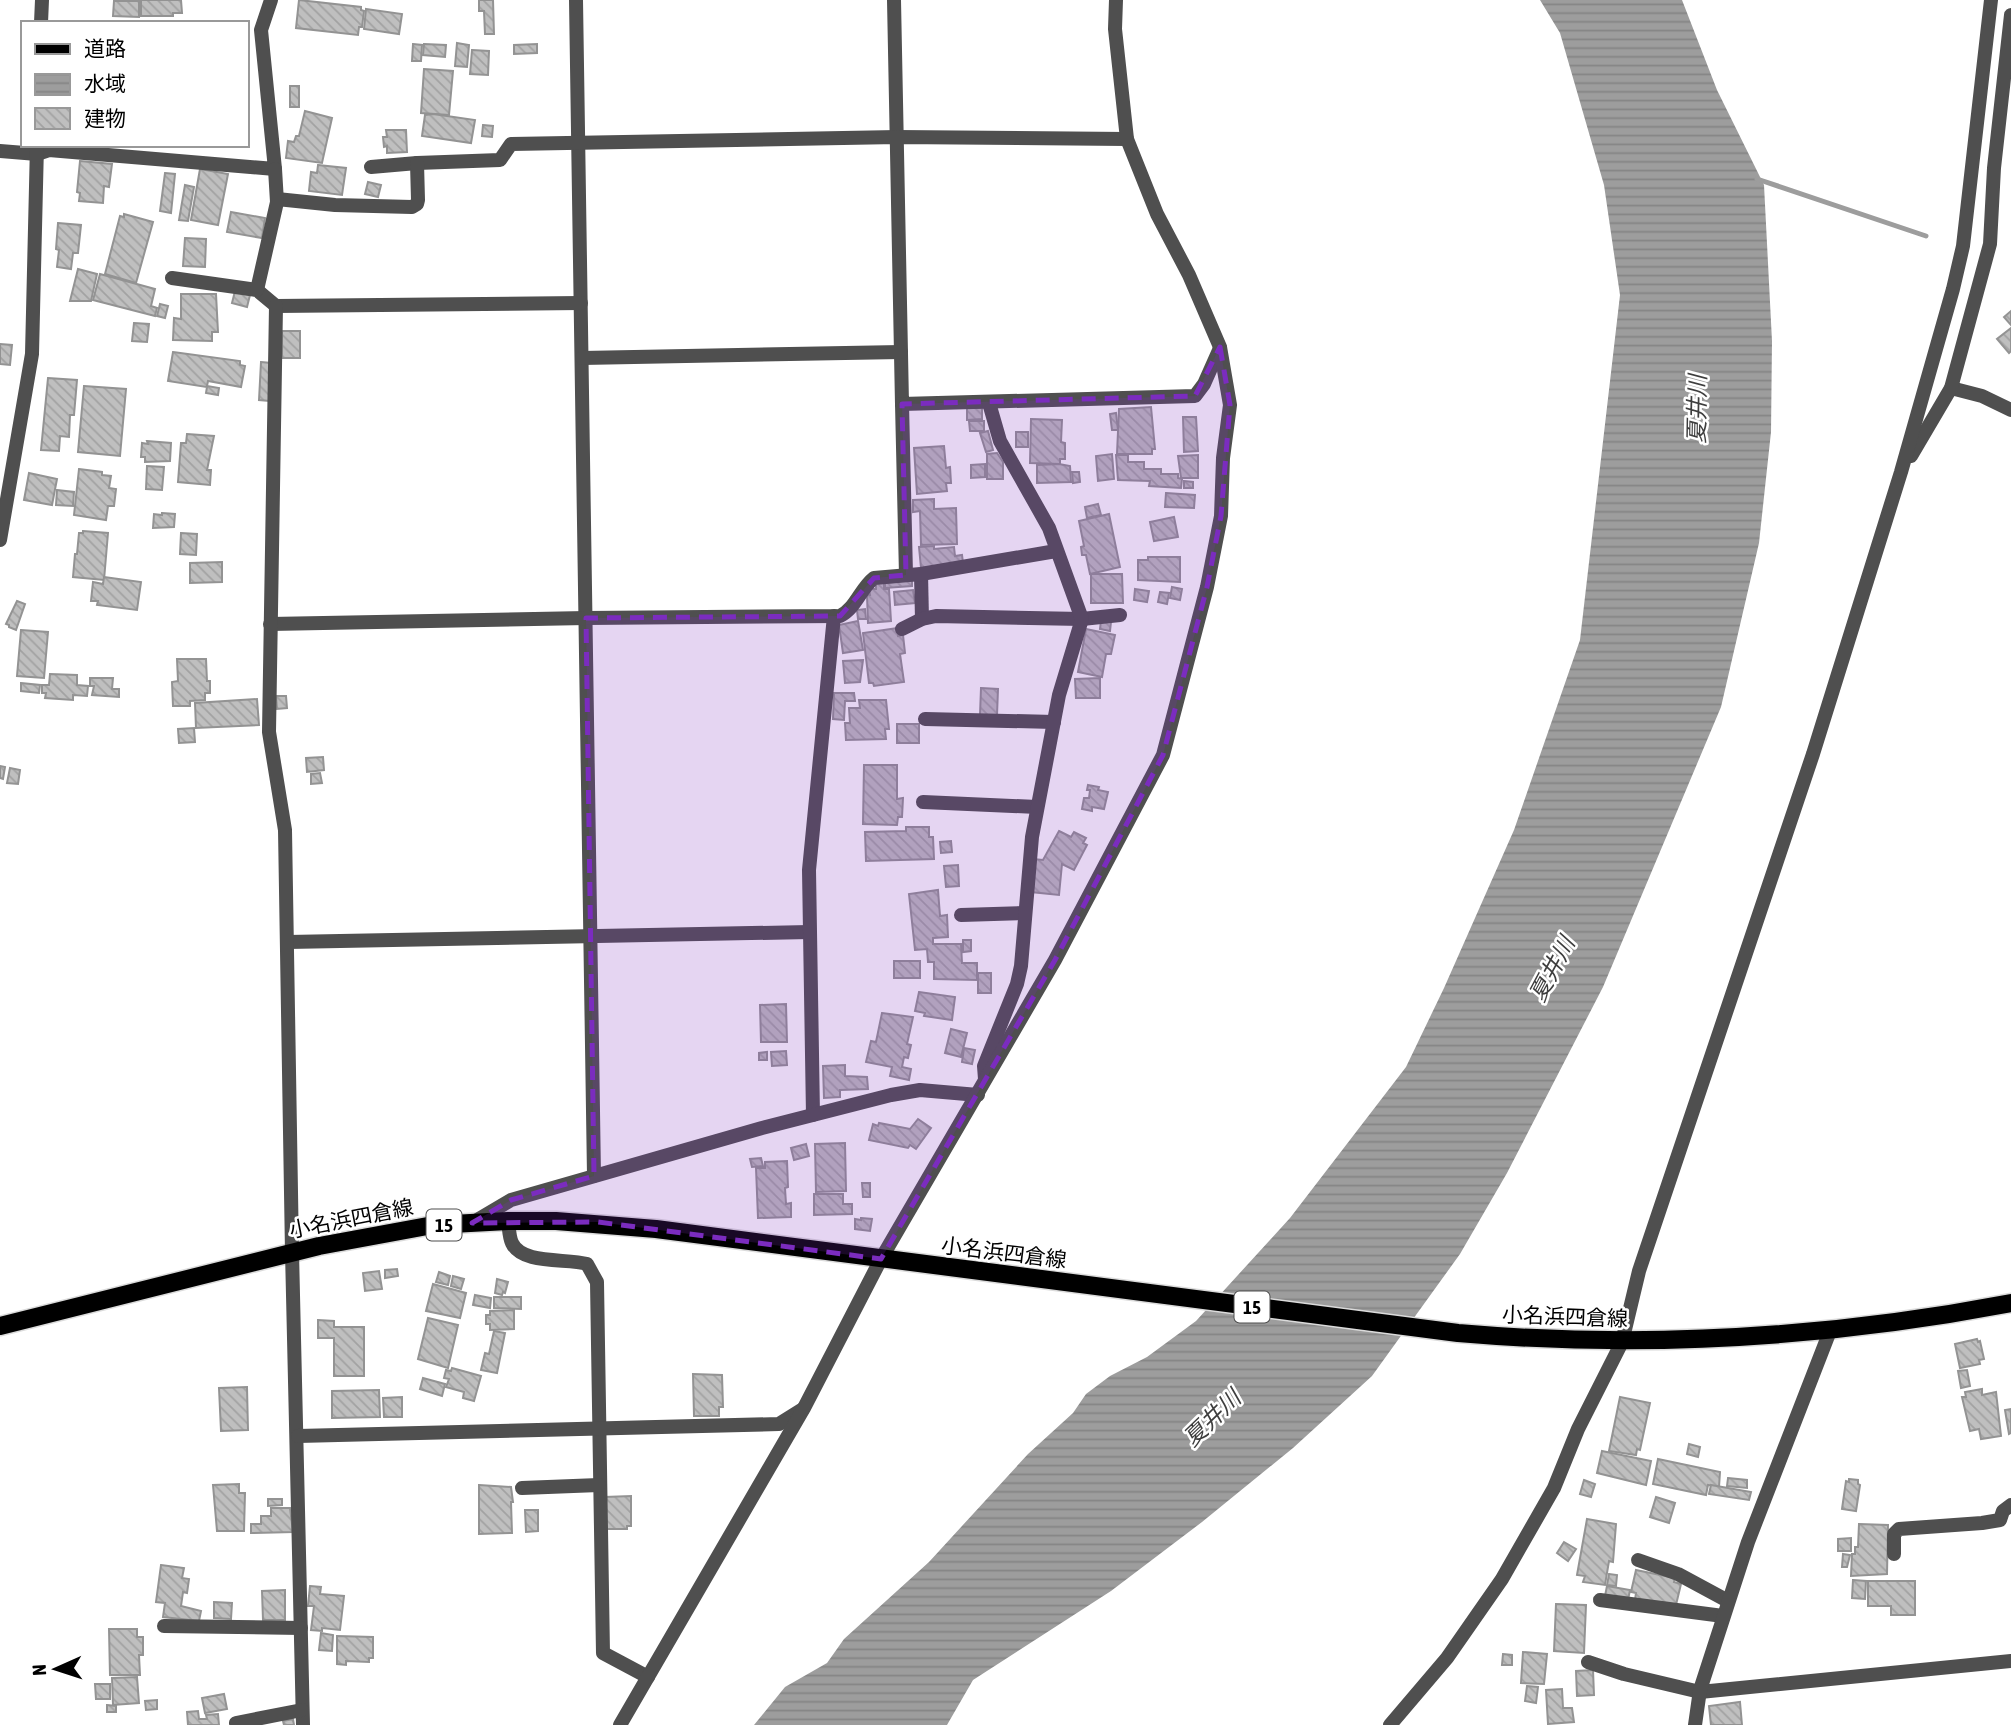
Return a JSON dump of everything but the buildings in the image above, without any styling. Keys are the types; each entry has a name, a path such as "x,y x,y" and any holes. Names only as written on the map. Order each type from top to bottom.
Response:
{"main road":[{"name":"小名浜四倉線","path":"0,1326 292,1252 394,1231 508,1221 598,1223 1458,1333 1533,1340 1615,1342 1732,1339 1830,1331 2011,1303"}],"street":[{"path":"41,21 42,0"},
{"path":"257,290 277,199 261,30 271,0"},
{"path":"576,0 594,1176"},
{"path":"894,0 902,404 913,575 922,619"},
{"path":"620,1725 889,1260 1055,960 1163,755 1207,587 1221,516 1223,458 1230,405 1220,347 1189,275 1157,214 1128,139 1115,29 1116,0"},
{"path":"1390,1725 1447,1658 1502,1579 1553,1488 1615,1342 1813,754 1901,472 1964,246 1991,0"},
{"path":"1901,472 1951,388 1990,244 1994,168 2011,15"},
{"path":"371,167 500,160 511,144 897,137 1128,139"},
{"path":"0,540 33,354 37,150"},
{"path":"0,151 50,150 275,169"},
{"path":"277,199 335,205 412,207 418,200 417,163"},
{"path":"172,278 257,290 276,306 581,303"},
{"path":"236,1723 303,1718 285,830 269,732 276,306"},
{"path":"902,404 1195,396 1204,384 1220,347"},
{"path":"582,358 901,352"},
{"path":"1951,388 1982,396 2011,410"},
{"path":"986,1081 984,1066 1017,984 1021,966 1031,837 1059,695 1082,619 1049,528 1000,441 989,403"},
{"path":"271,624 834,616 849,612 874,578 913,575 1056,551"},
{"path":"902,629 922,619 936,616 1082,619 1120,615"},
{"path":"813,1115 809,870 834,616"},
{"path":"925,719 1054,722"},
{"path":"923,802 1037,807"},
{"path":"961,915 1025,913"},
{"path":"288,942 809,932"},
{"path":"472,1223 511,1200 813,1115 920,1090 978,1095"},
{"path":"508,1221 512,1245 523,1255 542,1260 587,1264 597,1282 603,1653 648,1677"},
{"path":"1695,1725 1700,1692 1748,1542 1830,1331"},
{"path":"298,1436 779,1424 804,1408"},
{"path":"522,1488 599,1485"},
{"path":"1894,1554 1894,1534 1899,1529 2000,1520 2003,1511 2011,1505"},
{"path":"1638,1560 1678,1574 1728,1601"},
{"path":"1600,1600 1723,1616"},
{"path":"164,1626 301,1628"},
{"path":"1588,1662 1623,1674 1700,1692 2011,1661"}],"highlighted area":[{"path":"1220,347 1230,405 1221,516 1207,587 1163,755 1055,960 881,1259 598,1222 472,1223 511,1200 594,1176 586,618 840,616 874,578 906,575 902,404 1195,396"}],"water":[{"name":"夏井川","path":"1540,0 1682,0 1717,90 1764,185 1772,341 1771,432 1759,543 1721,707 1603,987 1507,1173 1460,1254 1372,1376 1293,1448 1111,1591 973,1680 947,1725 754,1725 785,1687 827,1663 844,1639 929,1562 1028,1454 1073,1413 1086,1394 1110,1376 1147,1357 1196,1321 1290,1218 1406,1067 1444,988 1514,830 1580,640 1620,295 1604,185 1560,33"}],"waterway":[{"path":"1757,179 1926,236"}]}
